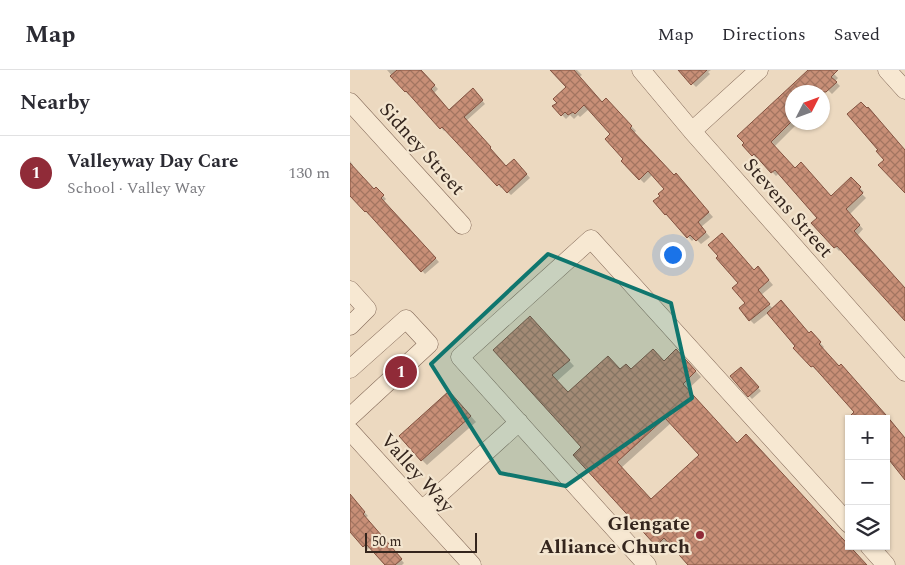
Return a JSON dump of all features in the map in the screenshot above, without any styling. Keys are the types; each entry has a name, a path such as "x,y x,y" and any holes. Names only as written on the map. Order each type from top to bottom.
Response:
{"street":[{"name":"Stevens Street","path":"640,70 905,372"},
{"path":"692,131 759,70"},
{"path":"887,70 905,90"},
{"name":"Sidney Street","path":"350,102 462,225"},
{"path":"648,565 460,357 592,239 845,520"},
{"path":"350,290 368,309 350,326"},
{"path":"350,369 406,318 429,344 350,416"},
{"path":"422,510 519,422"},
{"name":"Valley Way","path":"350,431 472,565"},
{"path":"873,550 886,565"}],"highlighted area":[{"path":"548,254 671,303 692,398 566,486 500,473 431,364"}],"building":[{"path":"397,70 421,70 435,85 431,89 449,110 473,88 483,100 464,117 506,166 514,159 527,174 507,193 499,184 497,186 442,127 440,129 390,76"},
{"path":"550,70 574,70 602,102 606,98 632,126 630,128 674,175 676,173 709,212 698,222 706,232 696,241 690,235 687,238 653,201 660,196 658,194 664,189 648,171 639,180 621,161 623,159 605,139 610,134 584,105 575,114 573,112 568,115 565,112 561,116 552,106 557,103 553,99 566,87"},
{"path":"678,70 707,70 691,85"},
{"path":"808,70 838,70 831,77 837,82 830,88 830,85 792,85"},
{"path":"785,91 785,128 771,142 795,168 801,162 831,196 851,177 861,187 859,189 863,193 846,209 860,225 854,231 905,288 905,321 837,246 834,248 811,223 817,218 775,170 771,173 754,154 752,156 737,136"},
{"path":"861,102 868,107 905,150 905,193 878,165 884,160 876,151 878,150 847,114"},
{"path":"350,163 374,189 376,187 384,195 381,198 436,258 421,272 350,196"},
{"path":"722,233 754,270 758,266 769,280 758,290 770,304 749,321 739,308 745,303 732,288 738,283 716,258 718,256 708,245"},
{"path":"781,300 809,333 811,331 821,342 819,344 839,366 841,364 886,415 851,415 854,412 813,366 811,367 793,348 795,346 767,313"},
{"path":"530,316 570,360 552,375 568,392 608,356 620,369 626,364 631,369 653,349 664,361 676,349 696,371 683,384 737,443 746,434 845,541 845,550 853,550 867,565 688,565 664,538 656,546 573,455 581,447 493,350","holes":["665,418 699,455 651,499 617,462"]},
{"path":"741,367 759,387 748,397 730,376"},
{"path":"449,391 471,416 421,461 399,436"},
{"path":"890,420 905,438 905,480 890,461"},
{"path":"350,494 365,512 363,514 402,559 395,565 385,565 366,544 363,547 350,532"}],"place":[{"name":"Valleyway Day Care","path":"401,372"},
{"name":"Glengate Alliance Church","path":"700,535"}]}
